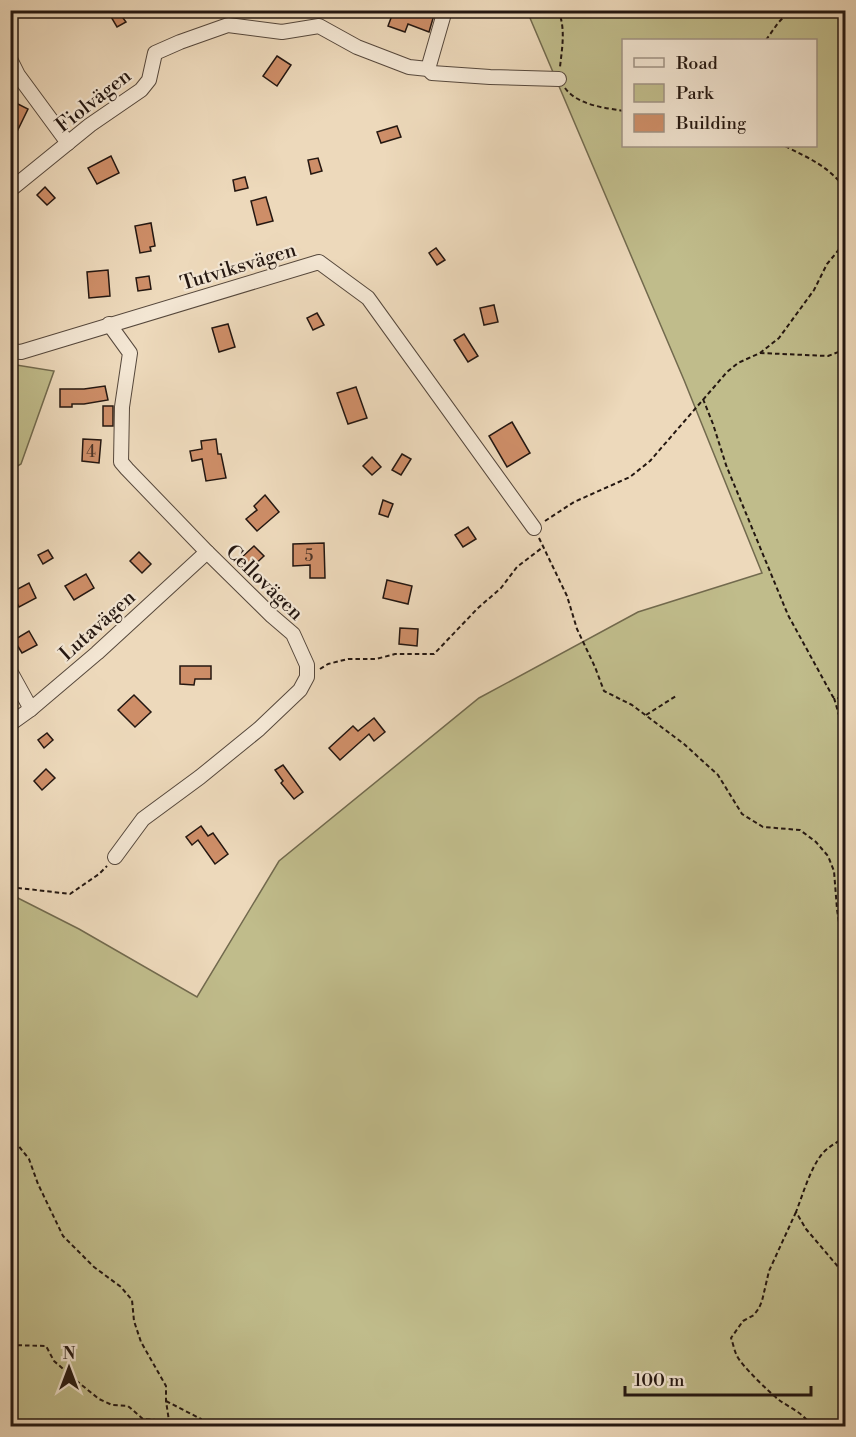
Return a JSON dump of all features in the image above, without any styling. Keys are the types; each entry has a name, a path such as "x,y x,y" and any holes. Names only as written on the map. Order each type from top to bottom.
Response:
{"street":[{"path":"428,69 445,10"},
{"name":"Fiolvägen","path":"10,190 90,125 141,90 149,80 155,53 228,25 282,32 319,26 357,47 409,67 428,69 432,73 490,77 559,77"},
{"path":"10,59 18,75 68,143"},
{"name":"Tutviksvägen","path":"10,351 21,352 319,262 368,298 534,528"},
{"name":"Cellovägen","path":"109,324 130,353 122,407 121,462 207,552 292,634 307,665 307,677"},
{"name":"Lutavägen","path":"10,724 31,709 97,652 207,552"},
{"path":"10,671 31,709"},
{"path":"115,857 143,819 259,729 300,690 307,677"}],"path":[{"path":"558,10 562,19 563,37 559,77 569,93 594,106 622,111"},
{"path":"767,39 790,10"},
{"path":"787,147 822,165 838,179 846,190"},
{"path":"846,241 827,264 814,290 779,338 760,353 738,363 727,372 650,461 630,477 574,502 534,528 567,596 577,629 604,691 632,705 684,744 718,775 742,814 763,827 800,830 816,842 828,856 834,871 837,909 843,950 846,954"},
{"path":"760,353 828,356 846,349"},
{"path":"703,399 726,465 788,615 833,697 846,739"},
{"path":"307,677 328,664 348,659 376,659 395,654 434,654 478,608 501,588 516,567 543,547"},
{"path":"646,715 676,696"},
{"path":"833,697 846,700"},
{"path":"10,887 70,894 99,874 115,857"},
{"path":"10,1135 29,1160 63,1236 94,1267 121,1287 132,1300 137,1331 166,1386 166,1401 172,1426"},
{"path":"811,1426 796,1411 778,1399 737,1357 731,1338 743,1321 754,1315 759,1308 769,1271 815,1166 822,1154 846,1137"},
{"path":"796,1212 806,1229 846,1276"},
{"path":"10,1345 46,1346 54,1361 99,1399 112,1405 128,1406 143,1419 169,1421"},
{"path":"166,1401 201,1419 205,1426"}],"green space":[{"path":"527,11 845,11 845,1426 11,1426 10,894 79,929 197,997 279,861 479,698 638,612 762,573 684,380"},
{"path":"10,364 54,371 21,464 11,470"}],"building":[{"path":"107,10 135,10 123,18 126,22 117,27"},
{"path":"394,10 410,10 422,15 424,11 434,15 429,32 408,24 405,32 388,26"},
{"path":"277,56 291,65 277,86 263,76"},
{"path":"14,102 28,109 10,146 10,110"},
{"path":"397,126 401,137 381,143 377,132"},
{"path":"111,156 119,173 97,184 88,168"},
{"path":"318,158 322,171 311,174 308,160"},
{"path":"245,177 248,188 235,191 233,180"},
{"path":"45,187 55,198 47,205 37,195"},
{"path":"266,197 273,221 257,225 251,201"},
{"path":"151,223 155,246 150,247 151,251 140,253 135,226"},
{"path":"436,248 445,260 437,265 429,253"},
{"path":"108,270 110,296 89,298 87,272"},
{"path":"149,276 151,289 138,291 136,278"},
{"path":"494,305 498,322 484,325 480,308"},
{"path":"317,313 324,325 313,330 307,318"},
{"path":"228,324 235,347 219,352 212,328"},
{"path":"464,334 478,356 468,362 454,340"},
{"path":"105,386 108,400 60,407 60,389"},
{"path":"356,387 367,418 348,424 337,393"},
{"path":"103,406 113,406 113,426 103,426"},
{"path":"512,422 530,453 507,467 489,436"},
{"path":"83,439 101,440 99,463 82,461"},
{"path":"216,439 226,478 206,481 202,459 192,461 190,451 202,449 201,441"},
{"path":"402,454 411,459 401,475 392,470"},
{"path":"372,457 381,467 372,475 363,466"},
{"path":"265,495 279,512 257,531 246,519 257,510 254,506"},
{"path":"383,500 393,504 388,517 379,514"},
{"path":"468,527 476,539 463,547 455,535"},
{"path":"324,543 325,578 310,578 310,565 293,566 293,544"},
{"path":"254,546 264,556 251,568 241,558"},
{"path":"48,550 53,558 43,564 38,555"},
{"path":"139,552 151,564 142,573 130,561"},
{"path":"86,574 94,588 74,600 65,586"},
{"path":"387,580 412,586 408,604 383,598"},
{"path":"29,583 36,598 19,607 12,592"},
{"path":"400,628 418,629 417,646 399,644"},
{"path":"29,631 37,645 22,653 14,640"},
{"path":"180,666 211,666 211,679 195,679 194,685 180,684"},
{"path":"134,695 151,712 135,727 118,710"},
{"path":"374,718 385,732 374,741 369,734 340,760 329,748 353,726 358,731"},
{"path":"47,733 53,740 44,748 38,740"},
{"path":"283,765 303,792 294,799 281,783 283,781 275,770"},
{"path":"46,769 55,778 42,790 34,781"},
{"path":"201,826 208,836 213,833 228,854 215,864 198,840 192,845 186,837"}]}
